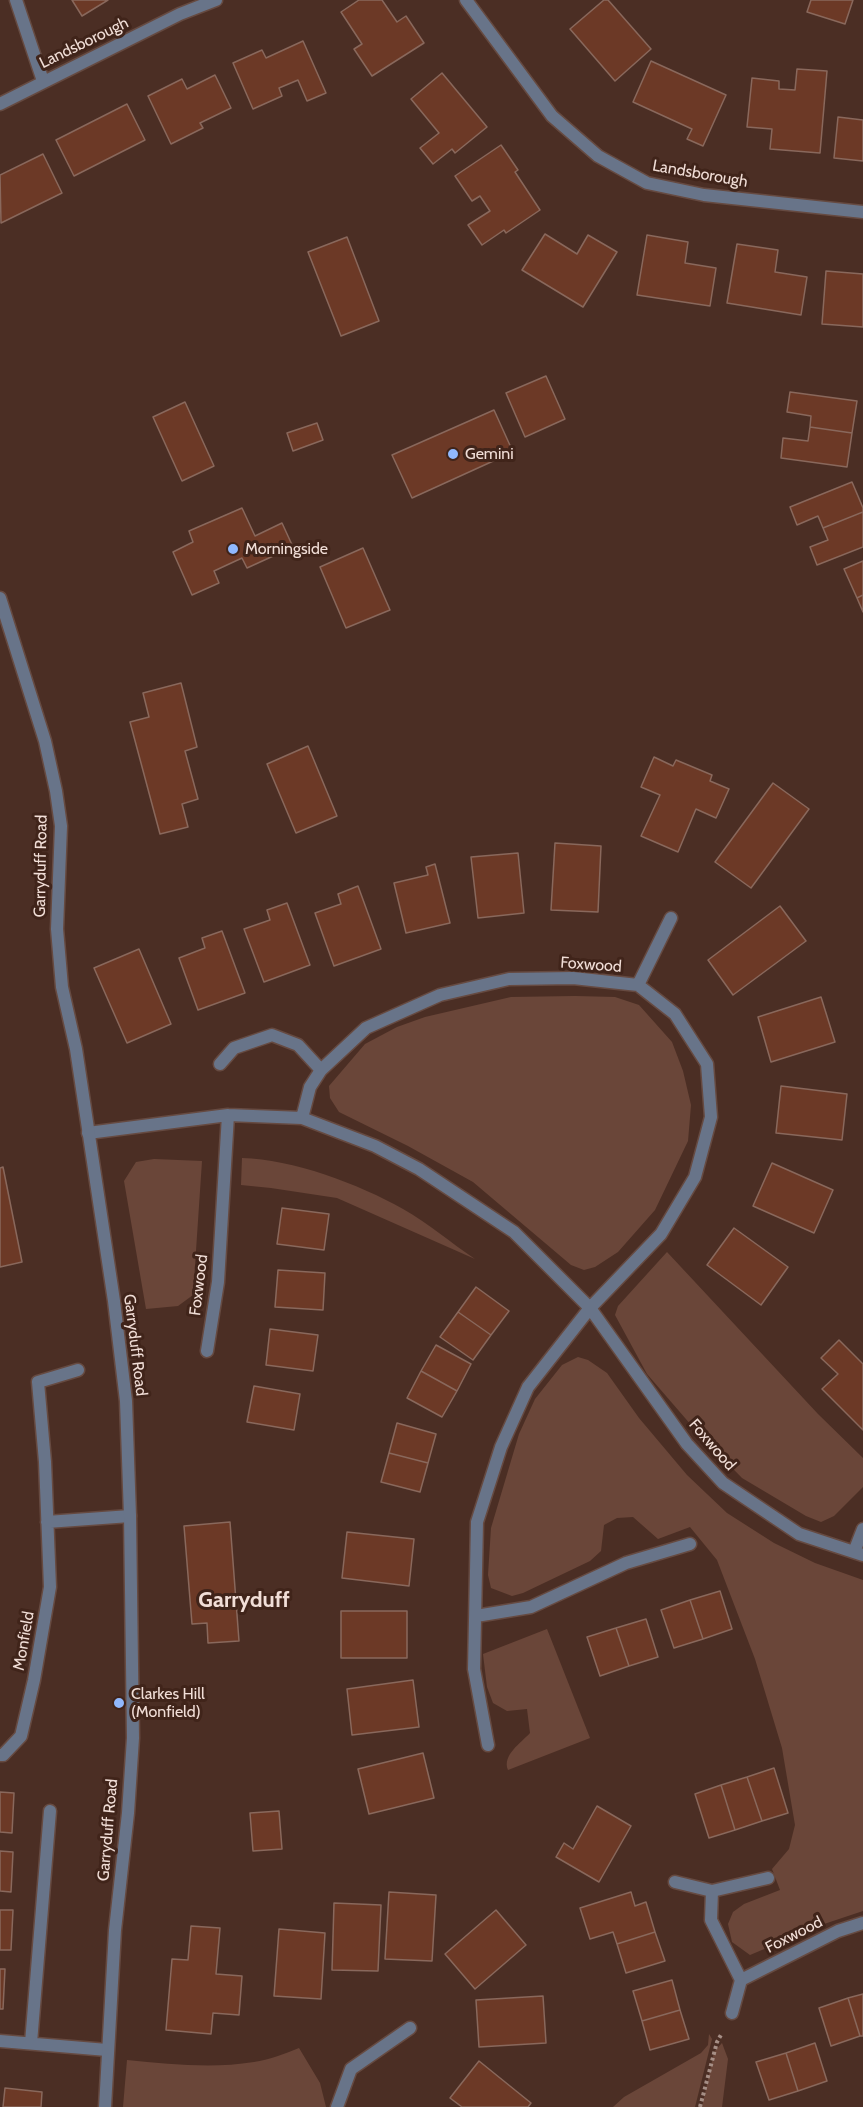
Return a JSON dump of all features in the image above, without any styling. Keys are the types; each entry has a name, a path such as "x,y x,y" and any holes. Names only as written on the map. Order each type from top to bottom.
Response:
{"street":[{"path":"16,0 43,81"},
{"name":"Landsborough","path":"0,104 180,14 216,0"},
{"name":"Landsborough","path":"466,0 552,116 598,156 647,183 704,195 863,212"},
{"name":"Garryduff Road","path":"0,598 45,741 56,791 60,826 57,929 62,987 76,1049 114,1301 126,1401 133,1738 128,1813 115,1930 105,2107"},
{"path":"638,986 671,918"},
{"name":"Foxwood","path":"302,1118 310,1087 321,1070 366,1028 440,995 509,979 573,978 638,986 675,1014 707,1064 711,1117 695,1177 661,1234 590,1308 528,1387 501,1447 477,1522 474,1669 488,1745"},
{"path":"220,1064 234,1048 272,1035 298,1045 321,1070"},
{"name":"Foxwood","path":"207,1351 218,1282 228,1115"},
{"name":"Foxwood","path":"88,1133 228,1115 302,1118 375,1146 419,1169 513,1232 590,1308 687,1444 723,1483 799,1534 858,1554 863,1529"},
{"name":"Monfield","path":"0,1755 3,1755 21,1736 34,1680 50,1587 45,1462 38,1382 78,1370"},
{"path":"47,1522 130,1516"},
{"path":"476,1616 531,1607 626,1563 690,1544"},
{"path":"31,2043 50,1811"},
{"path":"675,1882 712,1891 768,1878"},
{"path":"712,1891 711,1920 741,1980 732,2013"},
{"name":"Foxwood","path":"741,1980 838,1931 863,1923"},
{"path":"338,2107 351,2069 410,2028"},
{"path":"0,2041 107,2050"}],"path":[{"path":"700,2107 717,2042 732,2013"}],"shaded area":[{"path":"511,997 615,997 639,1005 672,1042 683,1071 691,1105 688,1141 655,1210 618,1252 595,1267 584,1270 571,1265 473,1182 408,1146 339,1112 330,1098 329,1086 365,1044 397,1027 425,1017"},
{"path":"242,1158 282,1163 346,1182 412,1215 475,1259 337,1198 241,1185"},
{"path":"154,1159 202,1161 193,1295 178,1306 146,1309 124,1181 136,1162"},
{"path":"667,1252 818,1414 863,1458 863,1487 834,1516 821,1522 806,1516 742,1478 698,1433 647,1374 615,1315 618,1306"},
{"path":"578,1357 588,1360 607,1373 639,1418 687,1475 727,1513 774,1543 815,1563 863,1580 863,1911 824,1924 750,1955 732,1942 728,1924 733,1912 744,1904 780,1890 772,1869 789,1849 795,1825 782,1748 755,1659 717,1560 690,1527 658,1539 633,1517 617,1518 604,1525 601,1551 590,1561 512,1596 491,1588 488,1575 491,1528 519,1434 535,1399 562,1365"},
{"path":"547,1629 590,1738 508,1770 510,1754 530,1733 527,1709 507,1711 493,1703 487,1687 483,1654"},
{"path":"709,2034 712,2039 695,2107 613,2107 624,2097 701,2053 708,2045"},
{"path":"722,2043 728,2059 722,2107 702,2107 714,2052"},
{"path":"299,2048 320,2083 326,2107 123,2107 127,2060 191,2065 238,2064 265,2060"}],"building":[{"path":"72,0 108,0 82,16"},
{"path":"359,0 382,0 397,22 406,16 424,43 372,76 354,49 362,44 341,12"},
{"path":"604,0 608,0 651,49 615,81 570,29"},
{"path":"811,0 853,0 845,24 807,12"},
{"path":"303,41 326,93 307,101 298,80 279,88 282,96 253,109 233,63 262,50 266,58"},
{"path":"651,61 726,95 703,146 687,139 692,129 633,102"},
{"path":"797,69 827,71 820,153 770,149 772,129 747,127 752,78 779,81 779,89 795,90"},
{"path":"442,73 487,127 455,153 452,149 433,164 420,148 439,133 411,99"},
{"path":"215,75 231,108 200,123 203,128 171,144 148,96 182,79 187,89"},
{"path":"127,104 145,140 74,176 56,140"},
{"path":"838,117 863,120 863,161 834,158"},
{"path":"501,145 518,170 515,172 540,210 506,233 504,230 482,245 468,225 490,211 480,196 472,201 455,176"},
{"path":"43,154 62,193 1,223 0,175"},
{"path":"545,234 577,254 588,235 617,252 583,307 522,270"},
{"path":"647,235 688,242 685,263 716,268 710,306 637,295"},
{"path":"347,237 379,321 341,336 308,252"},
{"path":"737,244 778,250 775,272 807,277 801,315 727,303"},
{"path":"826,271 863,274 863,327 822,324"},
{"path":"546,376 565,419 525,437 506,393"},
{"path":"790,392 857,401 852,433 810,427 811,416 787,412"},
{"path":"185,402 214,466 182,481 153,417"},
{"name":"Gemini","path":"494,410 513,452 412,498 392,455"},
{"path":"317,423 323,440 293,451 287,433"},
{"path":"810,427 852,433 847,467 781,458 783,438 808,441"},
{"path":"852,482 863,512 823,528 818,516 797,525 790,507"},
{"name":"Morningside","path":"242,508 255,536 282,523 293,547 247,568 242,558 214,571 219,583 192,595 173,552 193,542 189,531"},
{"path":"863,512 863,547 817,565 810,547 828,540 823,528"},
{"path":"363,548 390,610 346,628 320,567"},
{"path":"863,561 863,595 857,598 844,569"},
{"path":"863,595 863,612 857,598"},
{"path":"181,683 197,747 185,751 198,799 182,804 188,827 160,834 130,722 149,717 143,693"},
{"path":"308,746 337,816 296,833 267,764"},
{"path":"654,757 673,766 676,760 712,775 710,781 729,789 716,818 696,809 678,852 641,836 660,795 641,787"},
{"path":"773,783 809,809 751,888 715,862"},
{"path":"555,843 601,846 598,912 551,910"},
{"path":"518,853 524,913 478,918 471,857"},
{"path":"435,864 450,923 406,933 394,883 428,875 426,867"},
{"path":"358,886 381,949 334,966 315,913 341,904 338,894"},
{"path":"287,903 310,965 264,982 244,929 270,920 267,910"},
{"path":"780,906 806,941 733,995 708,960"},
{"path":"222,931 245,993 198,1010 179,958 205,948 202,938"},
{"path":"139,949 171,1024 127,1043 94,968"},
{"path":"821,997 835,1042 771,1062 758,1017"},
{"path":"781,1086 847,1094 842,1140 776,1133"},
{"path":"772,1163 833,1190 814,1233 753,1206"},
{"path":"3,1167 22,1262 0,1267 0,1168"},
{"path":"282,1208 329,1214 324,1250 277,1244"},
{"path":"734,1228 788,1267 761,1305 707,1265"},
{"path":"278,1270 325,1273 323,1310 275,1307"},
{"path":"476,1287 509,1311 491,1335 458,1312"},
{"path":"458,1312 491,1335 473,1360 440,1337"},
{"path":"270,1329 318,1335 313,1371 266,1365"},
{"path":"839,1340 863,1364 863,1430 822,1389 838,1374 821,1358"},
{"path":"436,1345 471,1364 457,1391 421,1371"},
{"path":"421,1371 457,1391 442,1417 407,1398"},
{"path":"254,1386 300,1394 294,1430 247,1422"},
{"path":"397,1423 436,1434 428,1463 389,1453"},
{"path":"389,1453 428,1463 420,1492 381,1482"},
{"path":"230,1522 239,1641 208,1643 207,1623 192,1624 184,1526"},
{"path":"347,1532 414,1539 409,1586 342,1578"},
{"path":"720,1591 732,1629 703,1639 690,1600"},
{"path":"690,1600 703,1639 674,1648 661,1610"},
{"path":"341,1611 407,1611 407,1658 341,1658"},
{"path":"646,1619 658,1657 629,1666 616,1628"},
{"path":"616,1628 629,1666 600,1676 587,1637"},
{"path":"413,1680 419,1727 352,1735 347,1689"},
{"path":"423,1753 434,1798 369,1814 358,1769"},
{"path":"774,1768 788,1813 762,1821 747,1777"},
{"path":"747,1777 762,1821 735,1830 721,1785"},
{"path":"721,1785 735,1830 709,1838 695,1794"},
{"path":"0,1792 14,1793 12,1833 0,1832"},
{"path":"597,1806 631,1826 599,1882 556,1857 564,1843 573,1849"},
{"path":"279,1811 282,1849 253,1851 250,1813"},
{"path":"0,1851 13,1852 11,1892 0,1891"},
{"path":"389,1892 436,1895 432,1961 385,1959"},
{"path":"631,1892 635,1906 646,1902 655,1932 617,1944 613,1932 590,1939 580,1908"},
{"path":"334,1903 381,1905 378,1971 332,1970"},
{"path":"0,1910 13,1910 11,1950 0,1950"},
{"path":"496,1910 526,1945 475,1989 445,1954"},
{"path":"191,1926 220,1928 216,1974 242,1976 239,2015 213,2013 211,2034 166,2030 172,1959 188,1960"},
{"path":"279,1929 325,1933 321,1999 274,1996"},
{"path":"655,1932 665,1961 626,1973 617,1944"},
{"path":"0,1969 5,1969 3,2009 0,2009"},
{"path":"672,1980 680,2010 642,2021 633,1991"},
{"path":"863,1994 863,2036 860,2036 848,1998"},
{"path":"543,1996 546,2043 479,2047 476,2000"},
{"path":"848,1998 860,2036 831,2046 819,2008"},
{"path":"680,2010 689,2039 650,2050 642,2021"},
{"path":"815,2043 827,2081 798,2091 786,2053"},
{"path":"786,2053 798,2091 769,2100 756,2062"},
{"path":"479,2061 531,2103 528,2107 462,2107 450,2098"},
{"path":"5,2088 42,2092 41,2107 3,2107"}],"place":[{"name":"Gemini","path":"453,454"},
{"name":"Morningside","path":"233,549"},
{"name":"Clarkes Hill (Monfield)","path":"119,1703"}],"district":[{"name":"Garryduff","path":"244,1601"}]}
